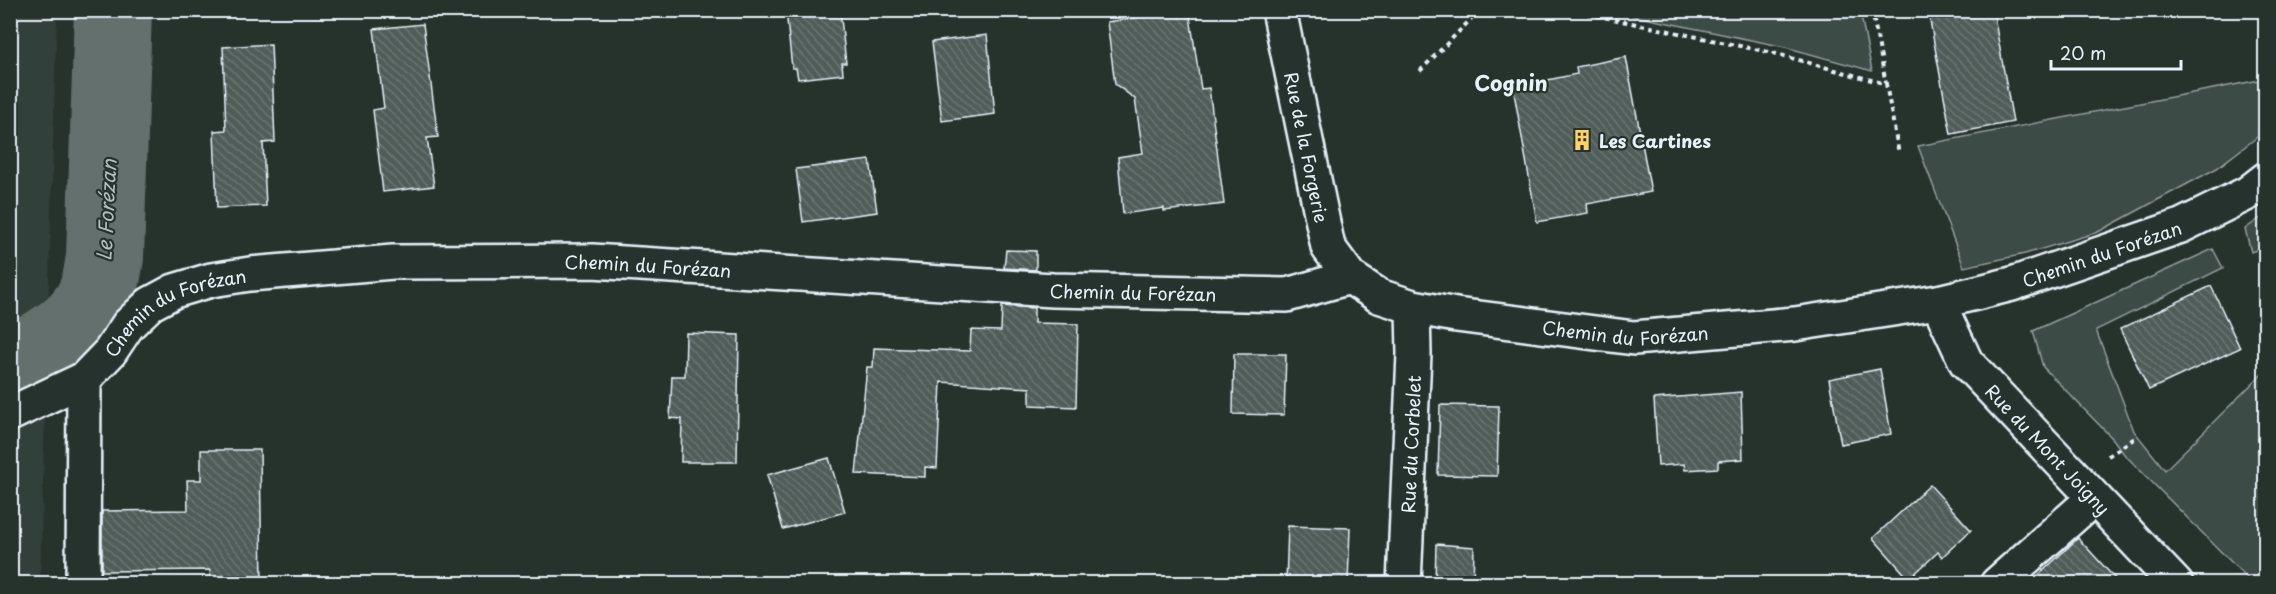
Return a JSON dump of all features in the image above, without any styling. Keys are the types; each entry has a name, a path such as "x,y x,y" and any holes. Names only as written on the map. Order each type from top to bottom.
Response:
{"street":[{"name":"Rue de la Forgerie","path":"1279,10 1328,247 1350,277"},
{"name":"Chemin du Forézan","path":"10,414 84,379 110,352 128,325 150,303 174,291 211,280 250,274 393,262 592,261 1053,290 1287,295 1350,277 1379,296 1413,307 1456,315 1634,338 1795,324 1938,302 2012,284 2181,226 2248,193 2265,179"},
{"name":"Rue du Mont Joigny","path":"1938,302 1966,362 2176,584"},
{"name":"Rue du Corbelet","path":"1404,584 1414,354 1413,307"},
{"path":"83,584 84,379"},
{"path":"1997,584 2094,498"}],"path":[{"path":"1420,71 1480,10"},
{"path":"1570,10 1773,53 1886,84"},
{"path":"1872,10 1899,154"}],"shaded area":[{"path":"10,11 57,11 40,583 11,583"},
{"path":"1610,11 1860,11 1872,71 1785,47"},
{"path":"2265,79 2265,131 2217,168 2098,232 2025,254 1964,267 1918,146"},
{"path":"2265,215 2265,247 2251,252 2245,229"},
{"path":"2213,249 2223,268 2096,330 2134,431 2165,470 2265,371 2265,583 2252,583 2124,454 2113,439 2043,367 2033,331"}],"building":[{"path":"786,10 840,10 846,63 842,63 843,74 798,79 796,68 792,68"},
{"path":"1189,10 1201,89 1209,88 1224,204 1164,211 1164,208 1123,214 1118,157 1143,153 1135,99 1115,84 1107,22"},
{"path":"1928,10 1993,10 2013,122 1951,134"},
{"path":"423,24 438,137 427,138 434,186 383,192 373,110 384,108 374,29"},
{"path":"987,35 995,114 942,121 932,42"},
{"path":"271,44 275,142 263,143 266,206 217,208 214,131 226,130 223,47"},
{"name":"Les Cartines","path":"1626,57 1651,192 1587,204 1588,213 1537,222 1513,87 1577,74 1576,67"},
{"path":"870,160 877,212 803,222 796,169"},
{"path":"1006,250 1036,251 1036,270 1004,268"},
{"path":"2211,286 2240,348 2149,390 2120,329"},
{"path":"1002,306 1034,308 1034,323 1078,324 1076,407 1030,405 1030,388 941,382 937,468 925,467 925,477 856,474 867,367 873,367 874,348 970,351 971,330 1001,331"},
{"path":"686,333 739,335 737,462 681,462 682,419 670,418 672,376 685,376"},
{"path":"1234,354 1286,354 1284,415 1233,414"},
{"path":"1880,369 1891,434 1841,444 1829,379"},
{"path":"1741,392 1743,459 1718,461 1718,468 1685,470 1684,464 1658,466 1654,399"},
{"path":"1440,405 1499,406 1497,476 1438,475"},
{"path":"201,450 260,450 262,584 211,584 210,570 102,571 102,511 188,510 187,480 201,480"},
{"path":"829,458 845,512 783,529 767,475"},
{"path":"1930,485 1971,530 1942,557 1938,552 1909,579 1873,538"},
{"path":"1288,526 1350,528 1348,584 1286,584"},
{"path":"2078,538 2120,584 2029,584"},
{"path":"1436,544 1474,547 1473,584 1435,584"}],"waterway":[{"name":"Le Forézan","path":"10,368 48,346 72,328 91,306 100,284 105,257 113,10"}],"place":[{"name":"Les Cartines","path":"1582,140"}],"district":[{"name":"Cognin","path":"1511,82"}]}
